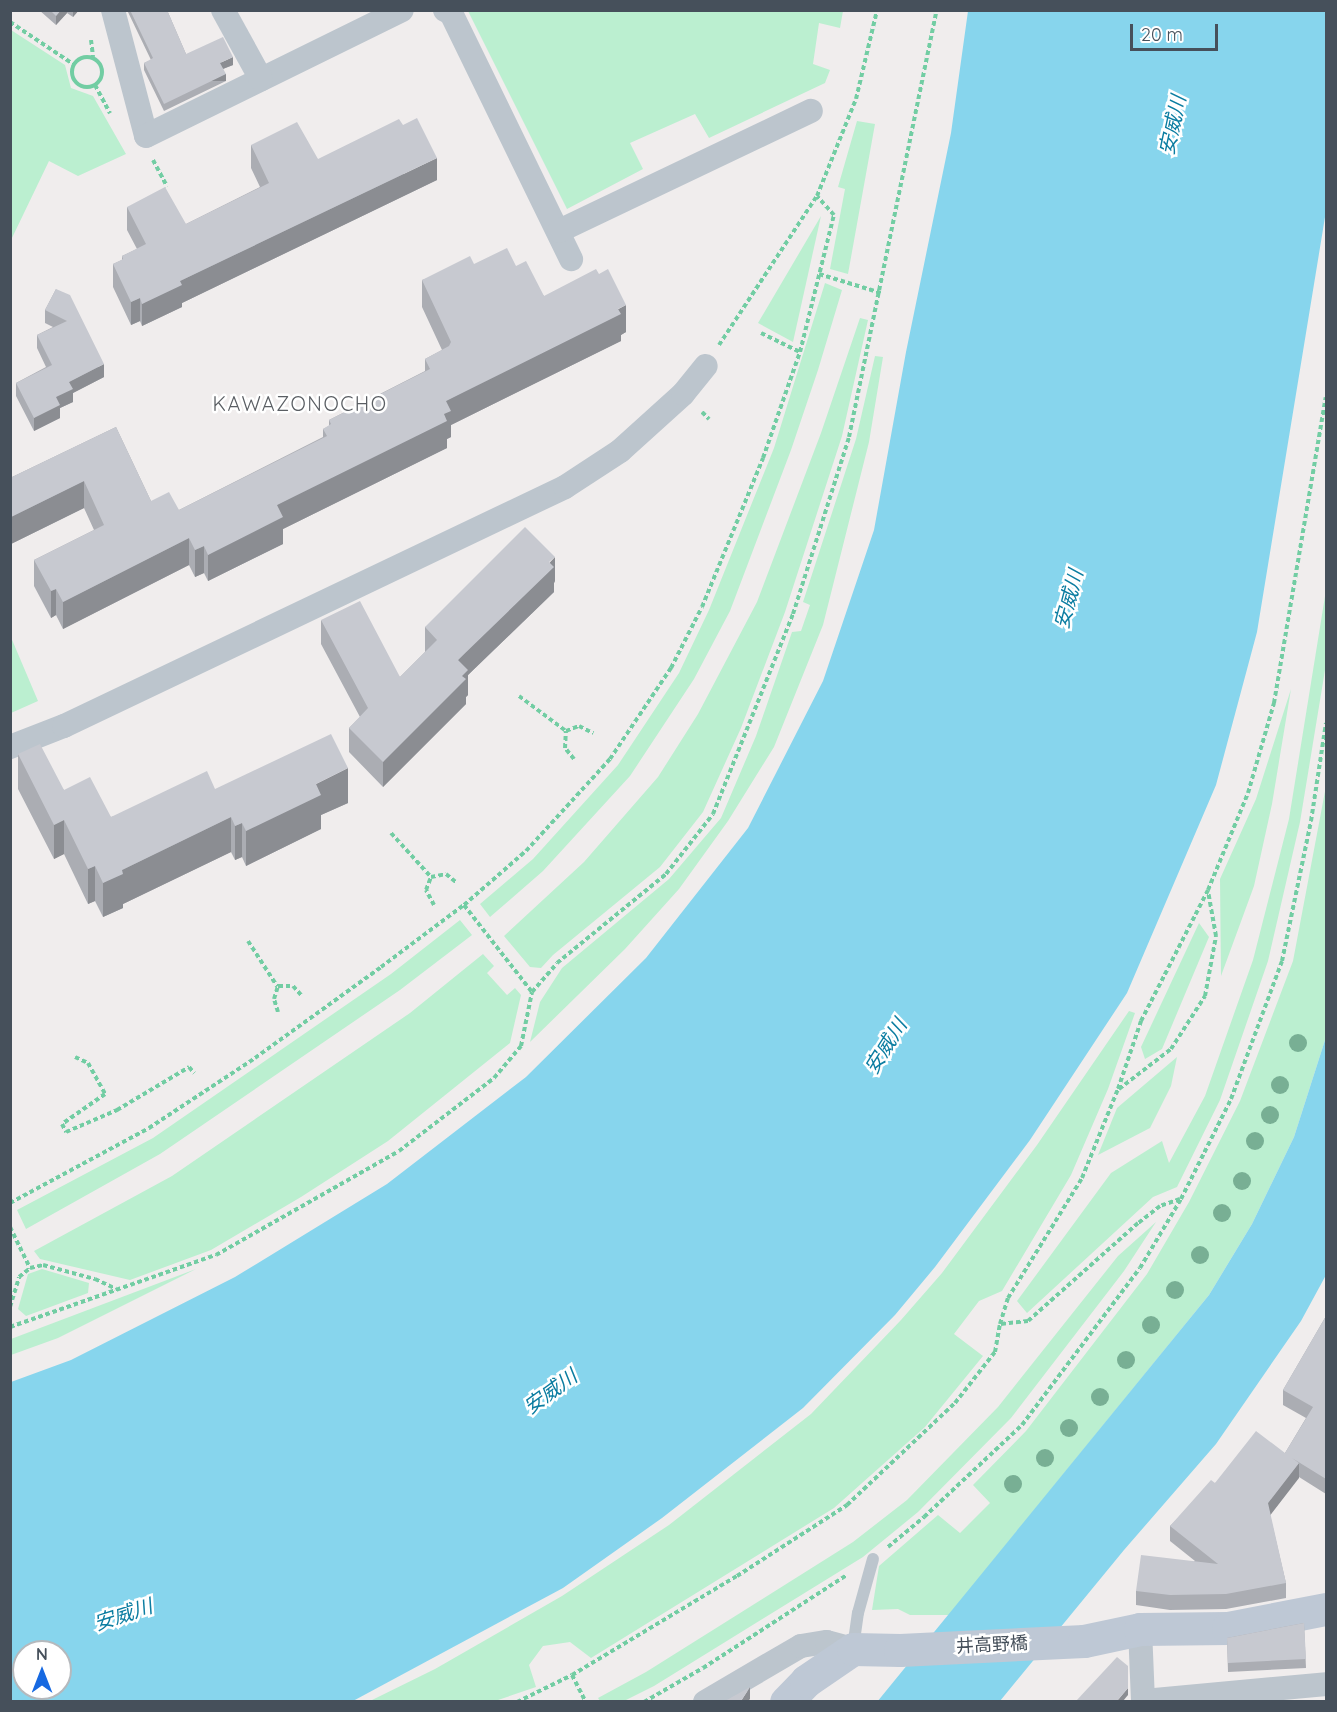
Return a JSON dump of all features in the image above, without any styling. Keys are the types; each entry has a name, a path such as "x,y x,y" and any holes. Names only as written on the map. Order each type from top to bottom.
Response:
{"street":[{"path":"113,10 146,136 402,10"},
{"path":"223,10 261,79"},
{"path":"445,10 451,13 572,259"},
{"path":"559,231 811,111"},
{"path":"10,747 64,726 565,488 620,451 683,394 706,366"},
{"name":"井高野橋","path":"853,1649 900,1650 1084,1641 1140,1629 1228,1628 1326,1609"},
{"path":"1140,1629 1144,1701 1326,1684"},
{"path":"705,1701 801,1646 827,1642 853,1649"},
{"path":"786,1701 806,1681 853,1649"}],"lane":[{"path":"853,1649 858,1613 873,1559"}],"path":[{"path":"706,366 817,196 856,99 878,10"},
{"path":"10,1327 216,1255 399,1151 494,1078 521,1046 532,992 557,963 666,874 714,814 796,603 849,437 881,293 937,10"},
{"path":"10,22 73,64"},
{"path":"89,31 93,57 101,65 102,76 95,85 81,87 71,77 73,64 82,57 93,57"},
{"path":"10,1203 149,1128 188,1103 255,1058 464,904 526,851 610,759 671,669 702,608 755,479 800,352 834,215 817,196"},
{"path":"819,274 881,293"},
{"path":"761,333 800,352"},
{"path":"517,1701 572,1675 737,1576 847,1504 955,1403 995,1352 1008,1298 1082,1178 1118,1089 1141,1021 1208,890 1248,793 1274,703 1326,397"},
{"path":"519,696 566,731"},
{"path":"645,1701 703,1668 873,1559 924,1517 1022,1425 1140,1268 1181,1199 1231,1099 1282,961 1311,821 1326,723"},
{"path":"566,731 579,726 593,733"},
{"path":"566,731 565,748 574,759"},
{"path":"391,833 431,878"},
{"path":"431,878 446,874 456,882"},
{"path":"431,878 426,890 434,904"},
{"path":"1118,1089 1171,1049 1205,996 1216,936 1208,890"},
{"path":"464,904 532,992"},
{"path":"248,941 278,986"},
{"path":"278,986 293,986 301,994"},
{"path":"278,986 274,999 278,1012"},
{"path":"75,1056 88,1063 105,1094 63,1124 66,1132 117,1110 189,1067 194,1073"},
{"path":"1000,1324 1028,1321 1138,1223 1160,1206 1181,1199"},
{"path":"10,1227 30,1268"},
{"path":"10,1307 20,1277 30,1268 43,1265 95,1279 117,1289"},
{"path":"572,1675 586,1701"}],"green space":[{"path":"468,11 843,11 840,28 819,23 813,64 830,70 825,83 709,138 695,114 630,143 643,169 567,209"},
{"path":"11,30 65,65 71,88 93,96 126,154 78,176 49,161 11,240"},
{"path":"857,121 875,124 848,274 830,269 845,189 838,187"},
{"path":"821,216 793,342 758,323"},
{"path":"825,283 842,290 791,450 730,611 694,679 630,776 543,871 490,917 480,904 533,859 618,765 679,673 709,610 774,448"},
{"path":"860,318 868,320 842,436 785,612 741,728 703,812 660,867 553,955 541,968 530,967 504,936 584,862 658,777 698,714 757,602 821,433"},
{"path":"875,356 883,357 869,442 823,625 774,747 728,821 679,889 625,949 530,1042 540,1002 562,968 669,879 721,818 756,736 792,632 801,631 810,605 803,602 856,439"},
{"path":"1326,590 1326,664 1300,822 1268,961 1220,1100 1177,1187 1153,1197 1027,1313 1017,1301 1111,1173 1162,1141 1169,1163 1205,1096 1253,960 1289,819"},
{"path":"10,635 38,701 11,713 10,713"},
{"path":"1291,689 1272,804 1254,886 1221,976 1220,879 1256,799"},
{"path":"1326,786 1326,1037 1294,1137 1252,1224 1209,1295 949,1615 910,1615 898,1609 872,1610 879,1566 938,1515 960,1533 990,1503 973,1485 1026,1431 1147,1274 1189,1202 1240,1101 1293,961"},
{"path":"460,920 472,935 400,990 160,1154 26,1229 17,1210 153,1138 391,974"},
{"path":"1199,923 1209,937 1162,1049 1145,1059 1141,1047"},
{"path":"483,954 494,966 487,973 507,995 515,988 521,995 510,1043 388,1141 301,1197 211,1250 130,1280 40,1259 34,1251 172,1176 410,1013"},
{"path":"1129,1011 1135,1013 1108,1089 1071,1175 1002,1291 979,1301 954,1334 983,1356 925,1427 834,1508 591,1658 570,1642 543,1646 529,1665 536,1687 495,1701 370,1701 435,1669 562,1596 669,1525 811,1414 901,1320 942,1273 1037,1145"},
{"path":"1177,1057 1171,1086 1150,1128 1098,1155 1117,1108"},
{"path":"1156,1222 1124,1271 1011,1418 918,1512 863,1557 654,1686 624,1701 600,1701 598,1698 646,1672 853,1542 907,1500 998,1407 1118,1256"},
{"path":"42,1269 89,1283 88,1293 26,1316 18,1309 28,1274"},
{"path":"196,1269 58,1338 11,1355 11,1339"}],"water":[{"name":"安威川","path":"968,11 1326,11 1326,211 1257,632 1216,785 1127,993 1030,1140 935,1267 895,1315 803,1408 662,1518 563,1588 353,1701 11,1701 11,1382 71,1360 235,1277 387,1184 526,1077 646,958 748,828 823,681 874,530 906,352 951,133"},
{"path":"1326,1037 1326,1275 1301,1321 1216,1444 1124,1550 1000,1701 877,1702 1209,1295 1252,1224 1294,1137"}],"building":[{"path":"50,10 61,10 56,16"},
{"path":"130,10 167,10 186,54 223,37 233,57 220,63 226,74 164,104 144,63 153,58"},
{"path":"417,118 437,158 180,281 182,285 142,304 140,298 131,302 113,264 123,259 122,256 146,244 127,207 165,187 186,224 269,183 251,145 297,122 318,159 399,119 403,125"},
{"path":"507,248 516,266 526,261 544,296 596,269 599,274 608,269 626,305 618,309 621,314 446,401 451,411 444,414 447,421 277,505 283,517 208,555 204,546 195,550 189,538 63,602 56,589 51,591 34,560 104,525 84,481 11,517 10,478 116,427 151,501 169,492 179,510 327,436 323,429 331,424 329,420 430,369 425,359 449,346 451,342 422,280 470,256 474,264"},
{"path":"56,289 70,295 104,364 69,382 73,389 56,397 60,405 34,418 16,383 52,365 37,335 67,321 45,310"},
{"path":"525,527 555,557 549,562 554,567 458,660 468,670 462,676 466,679 383,762 349,728 368,708 321,620 360,601 400,677 437,640 425,627"},
{"path":"331,734 348,768 316,784 321,795 246,831 242,823 235,826 231,817 122,870 123,874 103,883 95,866 88,869 64,820 54,825 18,754 40,744 64,790 90,777 111,817 207,771 215,789"},
{"path":"1326,1316 1326,1479 1292,1458 1299,1463 1268,1503 1286,1583 1226,1594 1170,1595 1136,1591 1141,1555 1218,1564 1170,1526 1211,1480 1215,1483 1256,1431 1285,1453 1313,1407 1283,1390"},
{"path":"1304,1623 1306,1659 1228,1663 1227,1638"},
{"path":"1117,1657 1128,1666 1128,1688 1117,1701 1076,1701"},
{"path":"750,1687 741,1701 725,1701"}],"district":[{"name":"KAWAZONOCHO","path":"300,403"}]}
